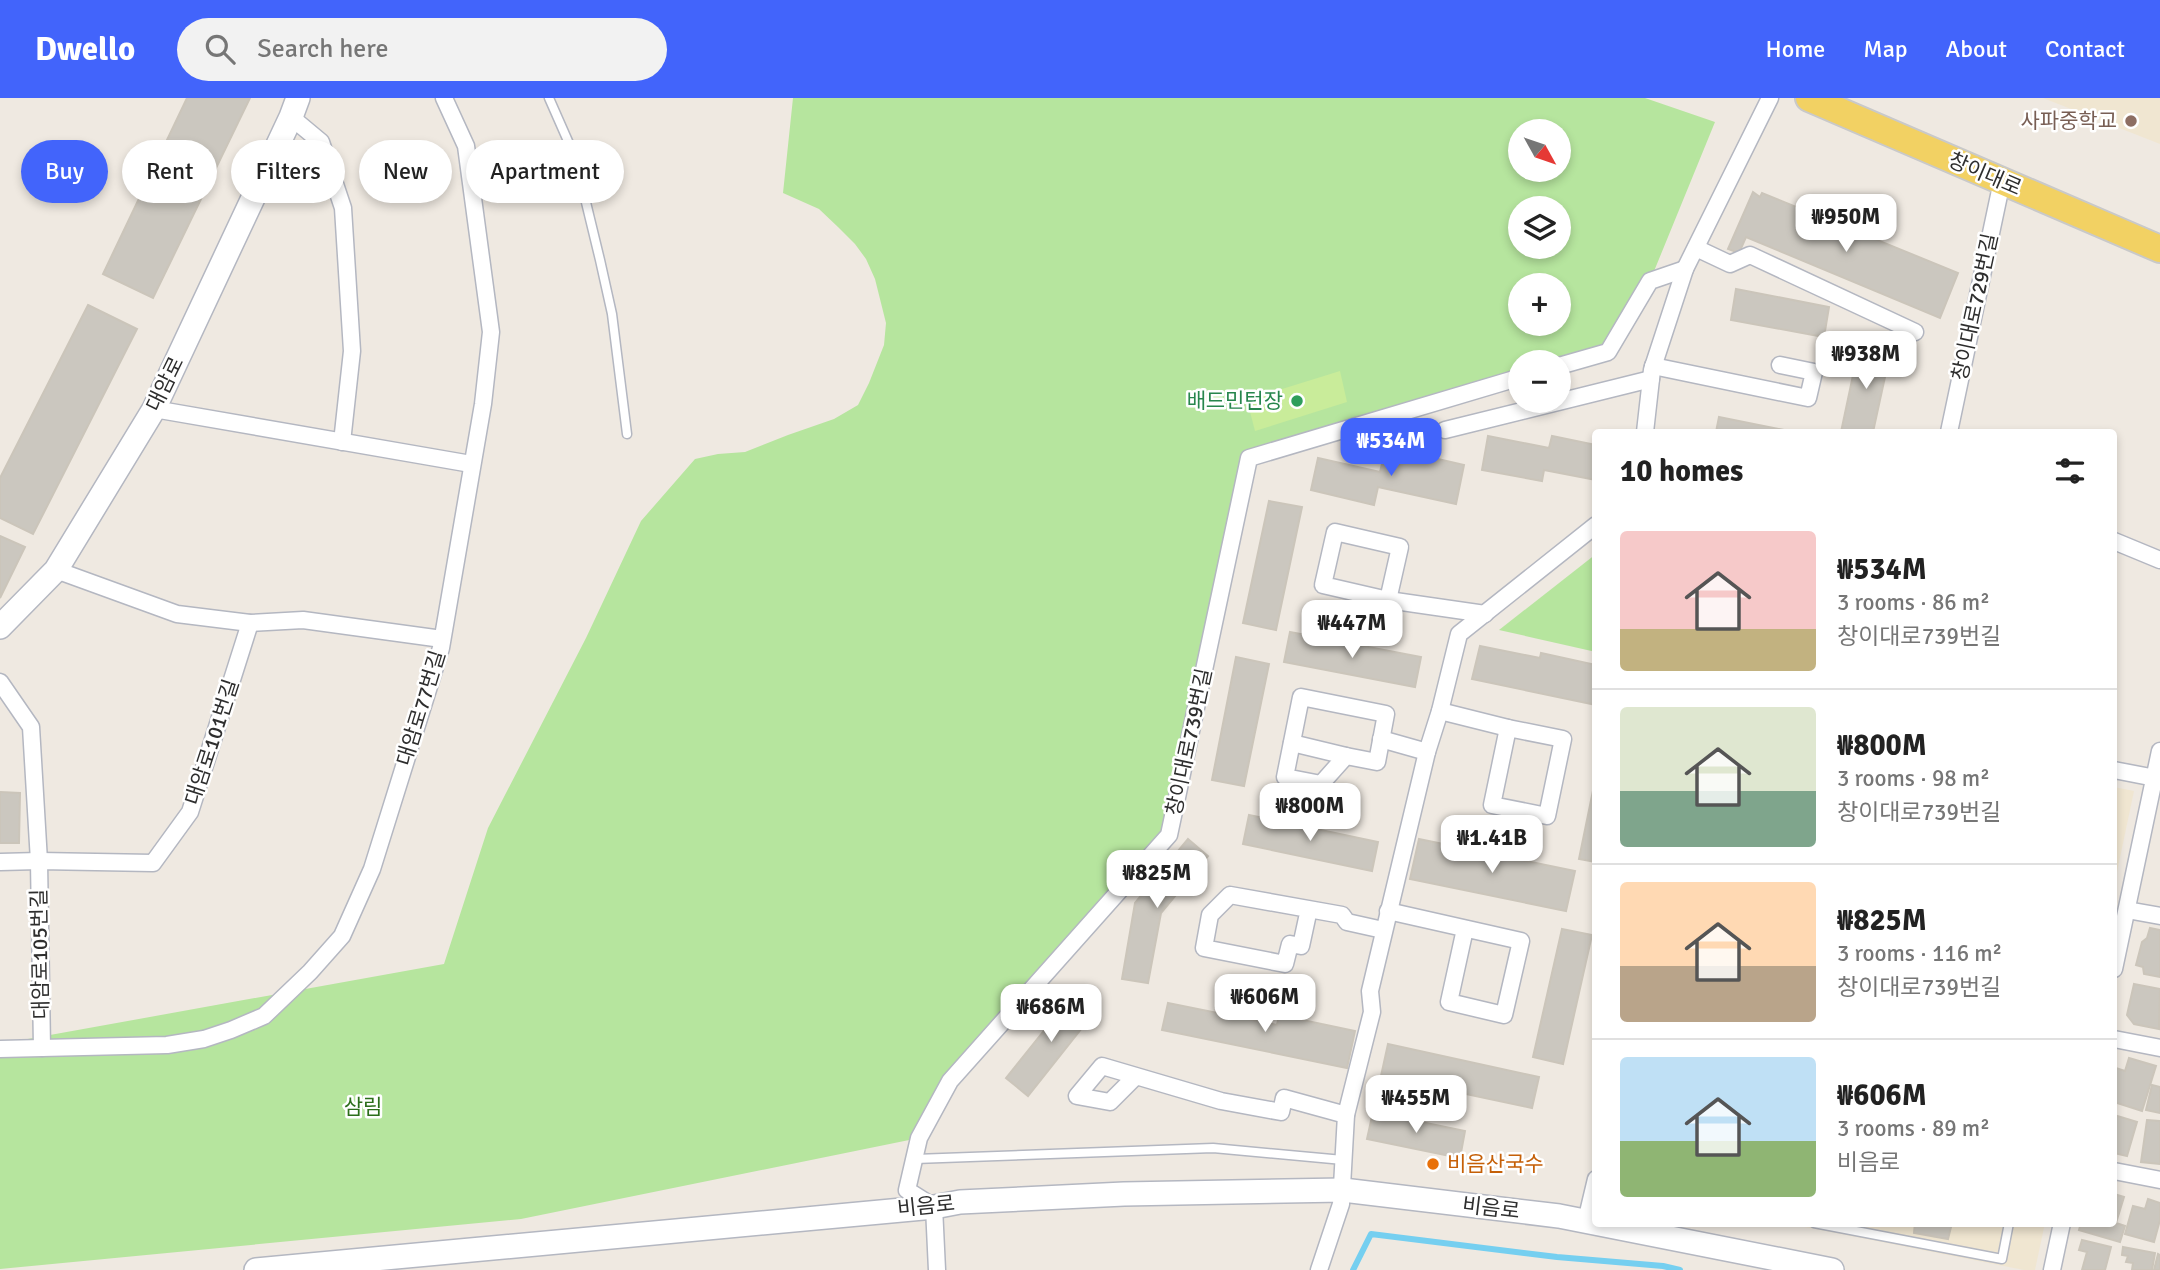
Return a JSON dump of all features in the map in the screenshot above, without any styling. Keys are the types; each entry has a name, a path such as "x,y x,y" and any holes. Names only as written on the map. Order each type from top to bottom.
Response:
{"main road":[{"name":"창이대로","path":"1809,98 2160,249"}],"street":[{"name":"대암로77번길","path":"0,1049 167,1045 204,1038 264,1016 310,972 342,936 372,869 442,639 483,404 491,332 466,146 444,98"},
{"path":"1645,429 1652,373 1685,270 1770,98"},
{"name":"대암로","path":"0,627 56,570 154,409 294,107 321,142 342,208 352,351 342,442"},
{"name":"창이대로729번길","path":"1950,429 2002,181"},
{"path":"1696,248 1730,264 1750,255 1915,332"},
{"path":"1571,363 1608,352 1650,281 1685,270"},
{"path":"1445,430 1652,373 1808,398 1814,372 1780,365"},
{"name":"창이대로739번길","path":"934,1207 907,1190 919,1138 950,1081 1169,835 1249,458 1508,381"},
{"path":"154,409 471,464"},
{"path":"1319,1270 1336,1223 1343,1190 1346,1115 1372,1012 1370,991 1383,930 1459,634 1592,528"},
{"path":"1388,600 1400,547 1335,532 1323,585 1388,600 1485,614"},
{"path":"2117,542 2160,560"},
{"path":"56,570 177,614 250,623 303,620 442,639"},
{"name":"대암로101번길","path":"38,861 153,863 190,812 250,623"},
{"name":"대암로105번길","path":"0,682 31,727 38,861 42,1048"},
{"path":"1292,743 1377,762 1387,714 1301,697 1285,777 1321,784 1346,756"},
{"path":"1440,711 1563,739 1547,816 1492,805 1508,728"},
{"path":"1381,739 1427,752"},
{"path":"2117,955 2157,779 2160,751"},
{"path":"2117,771 2157,779"},
{"name":"대암로105번길","path":"0,862 38,861"},
{"path":"1309,909 1301,946 1290,944 1285,964 1204,948 1210,915 1230,895 1309,909 1342,915 1347,922 1383,930"},
{"path":"2127,910 2160,916"},
{"path":"1388,911 1521,942 1504,1015 1449,1002 1465,929"},
{"path":"2117,1041 2160,1048"},
{"path":"1136,1076 1221,1101 1281,1112 1284,1098 1346,1115"},
{"path":"2117,1172 2160,1180"},
{"name":"비음로","path":"256,1270 934,1207 960,1202 1124,1194 1343,1190 1592,1222"},
{"path":"1586,1221 1592,1196"},
{"path":"934,1207 937,1270"},
{"name":"비음로","path":"1616,1227 1832,1270"},
{"path":"2052,1270 2061,1227"}],"lane":[{"path":"549,98 575,157 600,260 612,314 626,434"},
{"path":"915,1159 1213,1148 1343,1160"},
{"path":"1835,1227 2002,1259 2008,1227"}],"shaded area":[{"name":"사파중학교","path":"2043,98 2160,98 2160,144"},
{"path":"2117,788 2134,791 2117,872"},
{"path":"1805,1227 2044,1227 2035,1270"}],"green space":[{"name":"삼림","path":"793,98 1645,98 1715,122 1650,281 1608,352 1571,360 1571,350 1508,350 1508,381 1249,458 1169,835 950,1081 919,1138 521,1219 0,1269 0,1044 444,964 488,828 586,638 641,521 695,459 745,452 834,419 858,405 869,383 884,345 886,323 875,279 866,259 855,244 819,209 783,193"},
{"name":"배드민턴장","path":"1340,371 1347,402 1255,431 1247,400"},
{"path":"1592,557 1592,651 1499,630"}],"building":[{"path":"187,98 250,98 217,166 217,140 167,140"},
{"path":"1753,192 1760,197 1762,193 1958,273 1940,318 1746,237 1739,253 1728,249"},
{"path":"137,203 199,203 153,298 103,274"},
{"path":"1736,289 1829,307 1824,337 1731,320"},
{"path":"88,305 137,329 33,534 0,518 0,478"},
{"path":"1859,347 1890,354 1874,429 1842,429"},
{"path":"1719,417 1779,429 1717,429"},
{"path":"1488,436 1549,448 1552,436 1592,444 1592,479 1544,470 1542,481 1482,470"},
{"path":"1386,447 1464,465 1456,504 1378,487 1374,505 1311,490 1318,458 1380,472"},
{"path":"1269,501 1302,507 1276,630 1243,623"},
{"path":"0,536 25,547 0,598"},
{"path":"1290,632 1421,657 1415,687 1284,662"},
{"path":"1480,646 1540,658 1541,653 1592,664 1592,704 1472,679"},
{"path":"1236,657 1269,664 1244,786 1212,780"},
{"path":"0,792 20,793 19,843 0,843"},
{"path":"1592,796 1592,861 1579,859"},
{"path":"1249,815 1378,842 1372,871 1243,844"},
{"path":"1188,839 1208,856 1161,913 1148,983 1122,979 1135,903"},
{"path":"1419,839 1575,871 1566,911 1410,879"},
{"path":"2150,928 2160,930 2160,977 2144,974 2143,967 2136,965 2142,942 2147,938"},
{"path":"1562,929 1592,935 1563,1064 1533,1057"},
{"path":"2134,984 2160,989 2159,1029 2134,1024 2127,1015"},
{"path":"1075,992 1097,1009 1028,1096 1006,1078"},
{"path":"1168,1003 1277,1025 1279,1015 1355,1031 1347,1068 1162,1030"},
{"path":"1388,1044 1539,1077 1532,1108 1381,1076"},
{"path":"2129,1058 2156,1066 2142,1111 2117,1103 2117,1068 2125,1071"},
{"path":"2152,1085 2160,1087 2160,1113 2146,1110"},
{"path":"1373,1112 1465,1131 1460,1158 1367,1139"},
{"path":"2117,1116 2137,1122 2127,1156 2117,1154"},
{"path":"2147,1120 2160,1121 2160,1164 2141,1162"},
{"path":"2117,1195 2124,1197 2117,1220"},
{"path":"2148,1199 2160,1203 2160,1220 2154,1242 2125,1234 2133,1206 2145,1209"},
{"path":"2117,1223 2125,1226 2120,1242 2079,1230 2080,1227 2117,1227"},
{"path":"1915,1227 1951,1227 1948,1239 1914,1233"},
{"path":"2082,1240 2111,1247 2105,1270 2082,1270 2087,1252 2079,1250"},
{"path":"2123,1247 2155,1253 2152,1270 2132,1270 2133,1263 2126,1262 2128,1256 2122,1255"},
{"path":"2158,1254 2160,1270 2154,1270"}],"waterway":[{"path":"1353,1270 1371,1234 1680,1270"}],"place":[{"name":"사파중학교","path":"2131,121"},
{"name":"배드민턴장","path":"1297,401"},
{"name":"비음산국수","path":"1433,1164"}]}
